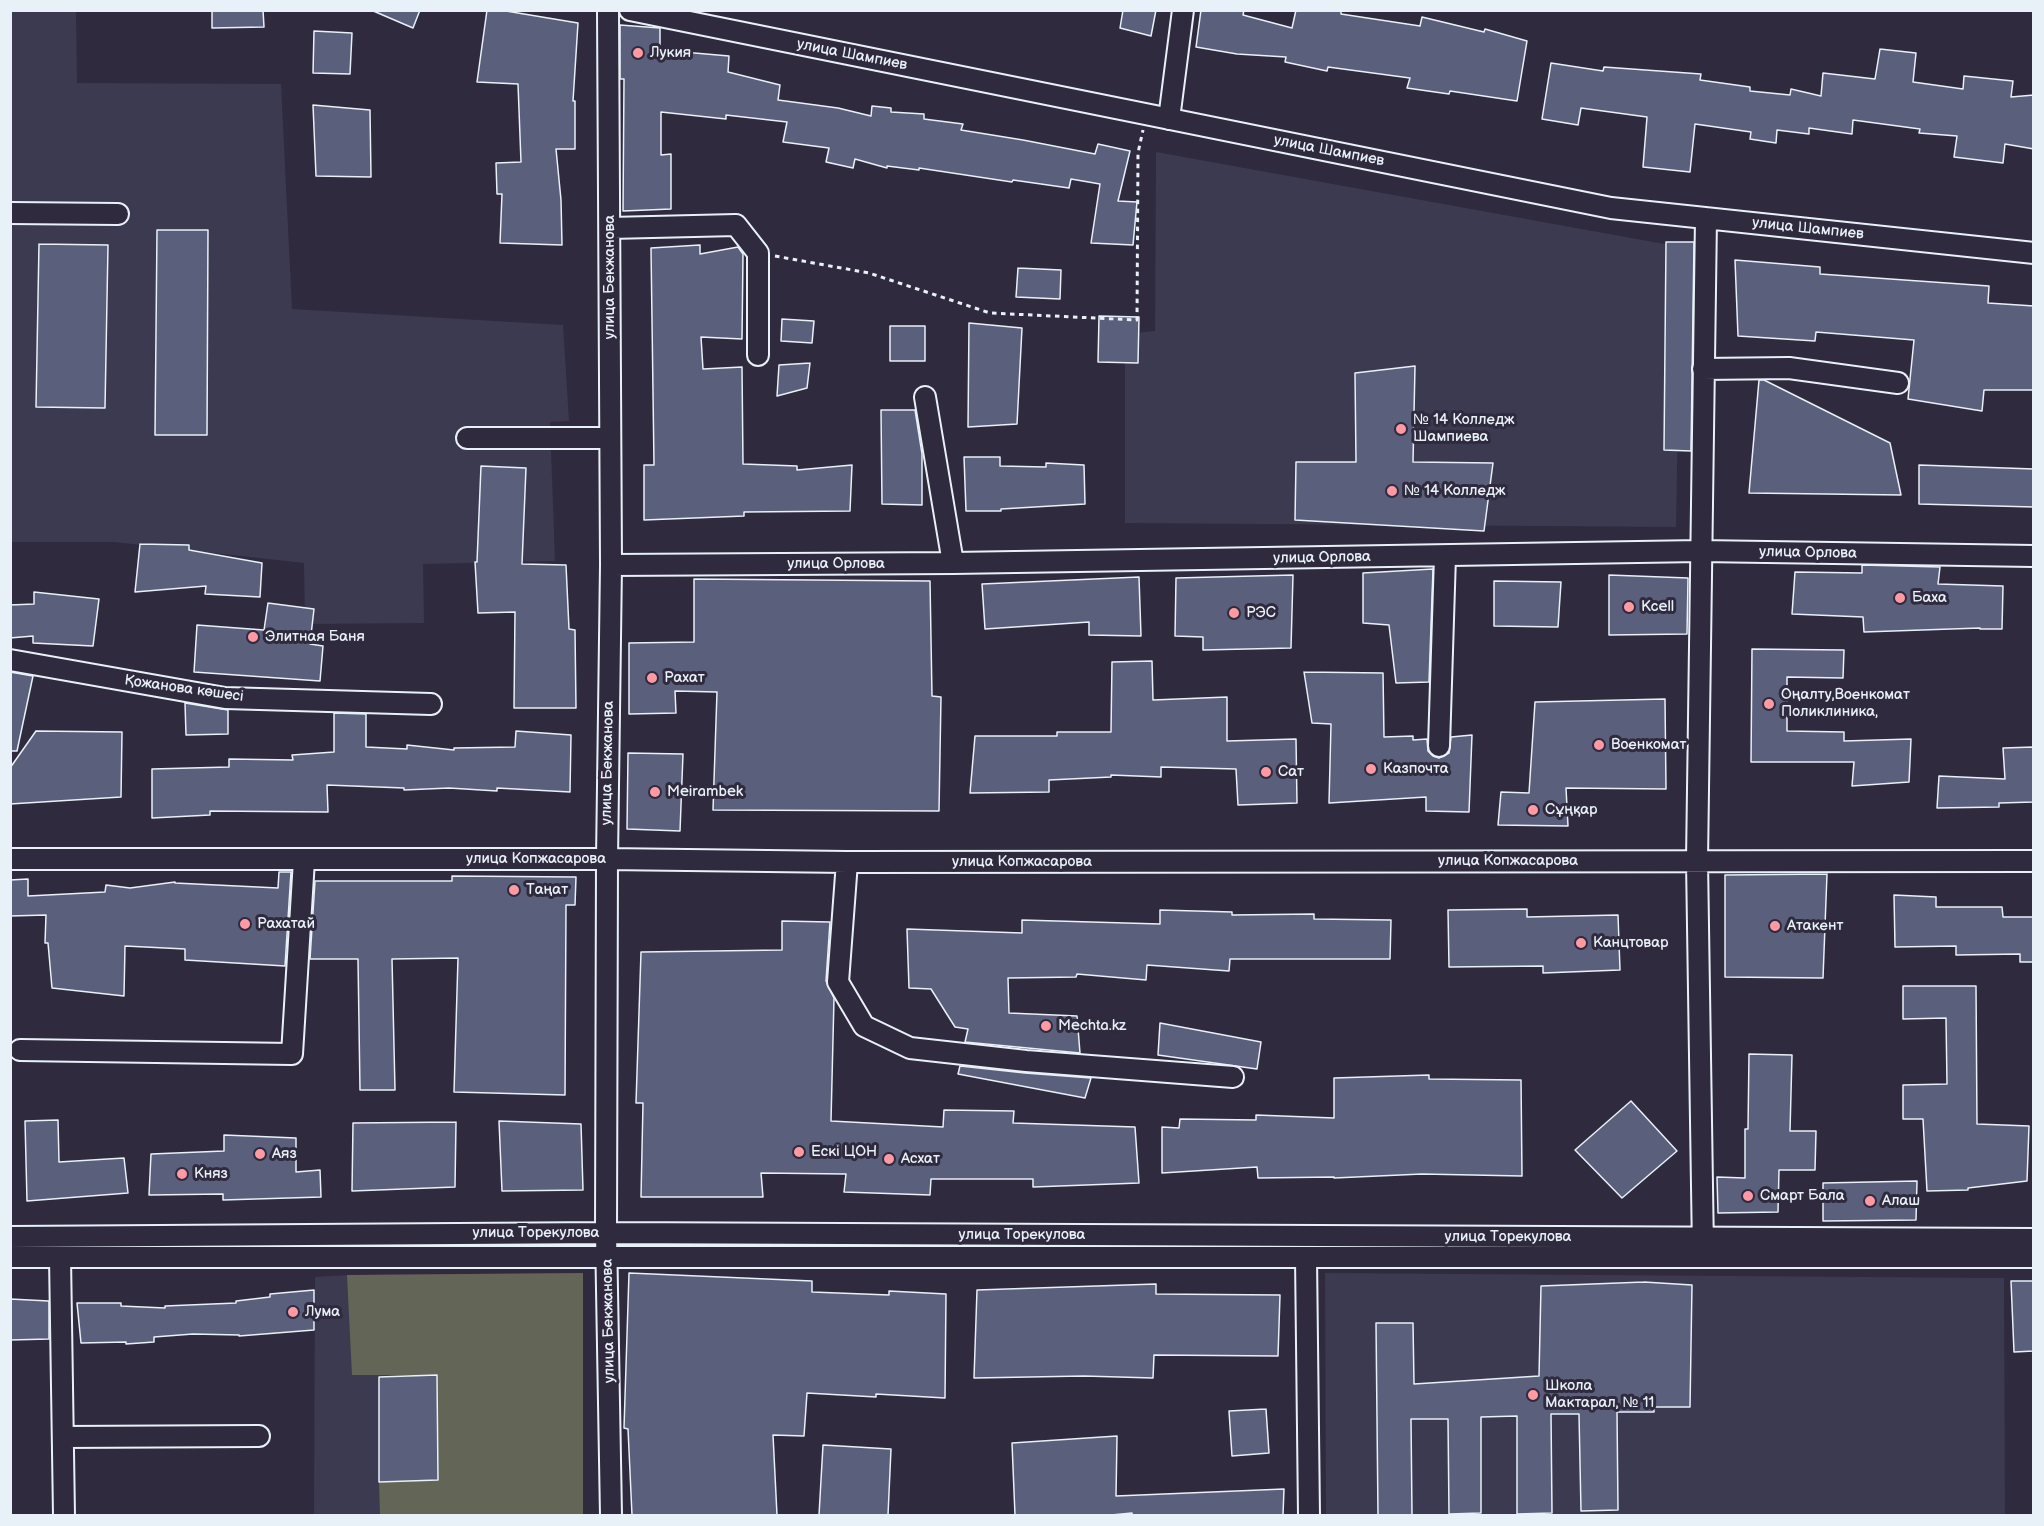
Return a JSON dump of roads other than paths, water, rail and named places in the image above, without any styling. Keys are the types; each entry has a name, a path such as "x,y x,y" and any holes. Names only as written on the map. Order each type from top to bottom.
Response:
{"street":[{"name":"улица Бекжанова","path":"608,10 611,565 606,1233 611,1515"},
{"name":"улица Шампиев","path":"630,10 1611,208 2034,253"},
{"path":"1168,119 1183,10"},
{"path":"10,213 118,214"},
{"path":"1703,1248 1697,861 1706,218"},
{"path":"609,228 736,225 758,253 758,356"},
{"path":"1703,369 1789,368 1898,383"},
{"path":"925,397 953,563"},
{"path":"467,438 610,438"},
{"name":"улица Орлова","path":"611,565 953,563 1700,551 2034,556"},
{"path":"1439,746 1446,556"},
{"name":"Қожанова көшесі","path":"10,660 225,698 431,704"},
{"name":"улица Копжасарова","path":"10,860 2034,861"},
{"path":"20,1050 292,1054 304,860"},
{"path":"847,862 838,982 864,1026 910,1048 1026,1062 1233,1077"},
{"name":"улица Торекулова","path":"10,1237 606,1233 1703,1248 2034,1257"},
{"name":"улица Торекулова","path":"10,1257 1306,1257 2034,1239"},
{"path":"60,1257 64,1515"},
{"path":"1306,1257 1309,1515"},
{"path":"63,1437 259,1436"}],"place":[{"name":"Лукия","path":"638,53"},
{"name":"№ 14 Колледж Шампиева","path":"1401,429"},
{"name":"№ 14 Колледж","path":"1392,491"},
{"name":"Баха","path":"1900,598"},
{"name":"Kcell","path":"1629,607"},
{"name":"РЭС","path":"1234,613"},
{"name":"Элитная Баня","path":"253,637"},
{"name":"Рахат","path":"652,678"},
{"name":"Оңалту,Военкомат Поликлиника,","path":"1769,704"},
{"name":"Военкомат","path":"1599,745"},
{"name":"Казпочта","path":"1371,769"},
{"name":"Сат","path":"1266,772"},
{"name":"Meirambek","path":"655,792"},
{"name":"Сұңқар","path":"1533,810"},
{"name":"Таңат","path":"514,890"},
{"name":"Рахатай","path":"245,924"},
{"name":"Атакент","path":"1775,926"},
{"name":"Канцтовар","path":"1581,943"},
{"name":"Mechta.kz","path":"1046,1026"},
{"name":"Ескі ЦОН","path":"799,1152"},
{"name":"Аяз","path":"260,1154"},
{"name":"Асхат","path":"889,1159"},
{"name":"Княз","path":"182,1174"},
{"name":"Смарт Бала","path":"1748,1196"},
{"name":"Алаш","path":"1870,1201"},
{"name":"Лума","path":"293,1312"},
{"name":"Школа Мактарал, № 11","path":"1533,1395"}]}
